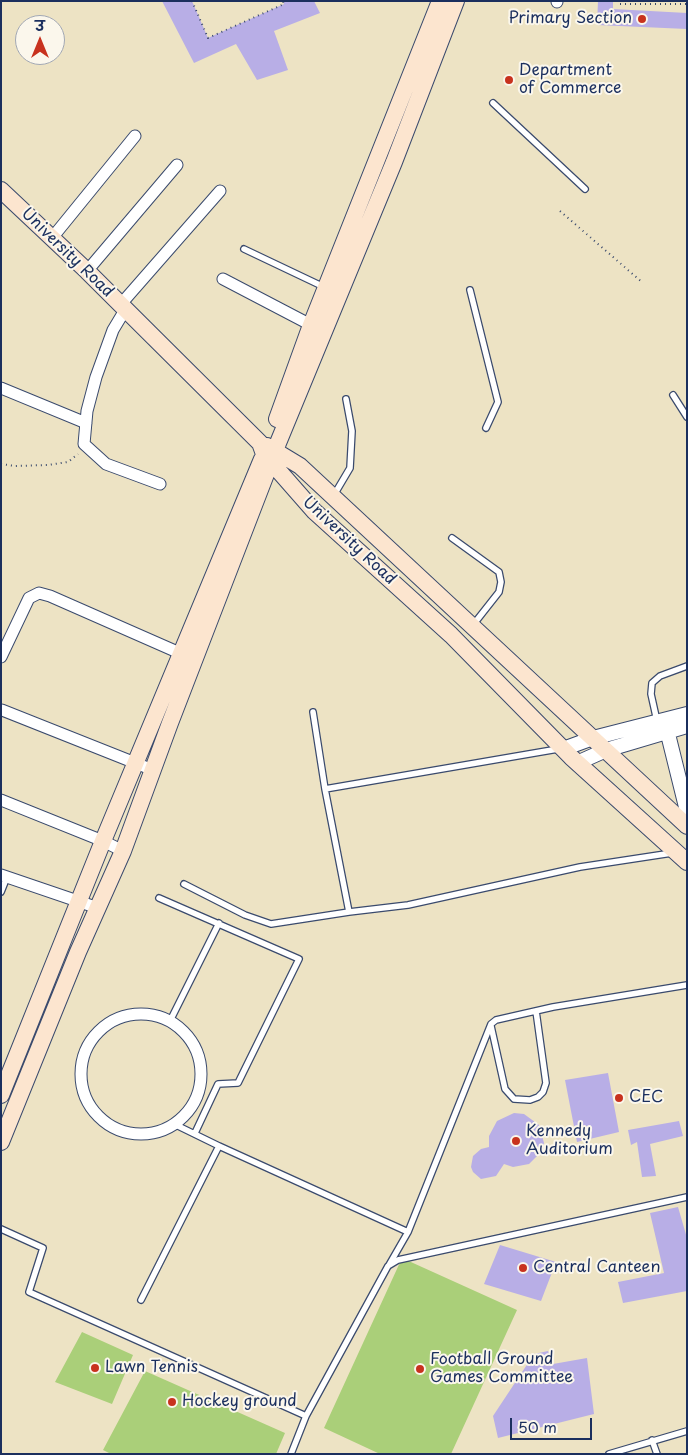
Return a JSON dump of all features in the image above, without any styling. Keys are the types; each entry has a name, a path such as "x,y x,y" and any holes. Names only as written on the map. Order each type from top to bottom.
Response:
{"main road":[{"path":"1,1142 123,851 268,451 311,325 440,1"},
{"path":"1,1095 135,763 386,180 456,1"},
{"name":"University Road","path":"1,190 87,271 268,451 314,511 451,635 577,763 684,853"},
{"path":"268,451 300,466 687,826"}],"street":[{"path":"52,238 134,136"},
{"path":"87,271 177,164"},
{"path":"160,484 106,464 84,444 86,423 96,377 123,307 220,191"},
{"path":"224,279 311,325"},
{"path":"1,388 86,423"},
{"path":"1,657 29,598 39,593 50,596 182,654"},
{"path":"2,710 153,770"},
{"path":"577,763 687,714"},
{"path":"563,749 593,738 663,724 687,726"},
{"path":"663,724 687,811"},
{"path":"1,800 103,841 123,851"},
{"path":"4,876 98,908"},
{"path":"142,1014 170,1021 186,1032 198,1052 203,1076 195,1098 174,1124 164,1132 140,1136 117,1131 97,1118 84,1098 80,1074 85,1051 98,1031 118,1018 142,1014"}],"lane":[{"path":"493,103 585,190"},
{"path":"244,249 326,288"},
{"path":"470,290 498,402 486,428"},
{"path":"673,395 687,417"},
{"path":"333,497 350,468 352,431 346,399"},
{"path":"452,538 499,572 501,582 499,592 472,626"},
{"path":"663,724 651,694 652,683 660,676 687,666"},
{"path":"313,712 325,789 349,912"},
{"path":"325,789 563,749"},
{"path":"184,884 245,915 271,924 408,905 580,867 684,853"},
{"path":"1,892 4,876"},
{"path":"159,898 299,959 238,1082 218,1084 195,1133"},
{"path":"170,1021 219,924"},
{"path":"291,1454 306,1416 408,1232 491,1024 496,1020 536,1011 687,985"},
{"path":"491,1024 505,1088 514,1099 530,1100 538,1097 546,1084 536,1011"},
{"path":"174,1124 408,1232"},
{"path":"140,1300 219,1146"},
{"path":"388,1266 398,1260 687,1198"},
{"path":"1,1229 43,1248 29,1292 306,1416"},
{"path":"609,1454 652,1440 687,1432"},
{"path":"652,1440 656,1454"}],"path":[{"path":"192,1 208,38 284,4 283,1"},
{"path":"618,1 618,4 687,4"},
{"path":"560,212 643,283"},
{"path":"1,464 15,466 68,462 78,454 84,444"}],"green space":[{"name":"Football Ground Games Committee","path":"402,1258 517,1310 451,1454 380,1454 324,1428"},
{"name":"Lawn Tennis","path":"82,1332 133,1355 112,1404 55,1382"},
{"name":"Hockey ground","path":"145,1371 285,1433 276,1454 111,1454 103,1450"}],"building":[{"path":"162,1 192,1 208,38 284,4 283,1 314,1 320,13 274,31 288,70 257,80 236,44 194,63"},
{"name":"Primary Section","path":"598,1 613,1 613,9 687,13 687,29 597,25"},
{"path":"608,1073 619,1132 577,1142 565,1080"},
{"path":"514,1113 524,1114 539,1125 544,1143 541,1152 529,1164 513,1167 504,1164 496,1176 481,1179 473,1172 471,1167 473,1156 481,1149 489,1147 489,1136 497,1121"},
{"path":"679,1121 683,1136 650,1144 656,1176 642,1177 637,1142 631,1145 628,1130"},
{"path":"678,1207 687,1238 687,1291 623,1303 618,1282 664,1273 650,1213"},
{"path":"500,1245 556,1262 541,1301 484,1284"},
{"path":"548,1351 553,1364 587,1358 594,1414 498,1438 493,1416 534,1354"}],"place":[{"name":"Primary Section","path":"642,19"},
{"name":"Department of Commerce","path":"509,80"},
{"name":"CEC","path":"619,1098"},
{"name":"Kennedy Auditorium","path":"516,1141"},
{"name":"Central Canteen","path":"523,1268"},
{"name":"Lawn Tennis","path":"95,1368"},
{"name":"Football Ground Games Committee","path":"420,1369"},
{"name":"Hockey ground","path":"172,1402"}]}
